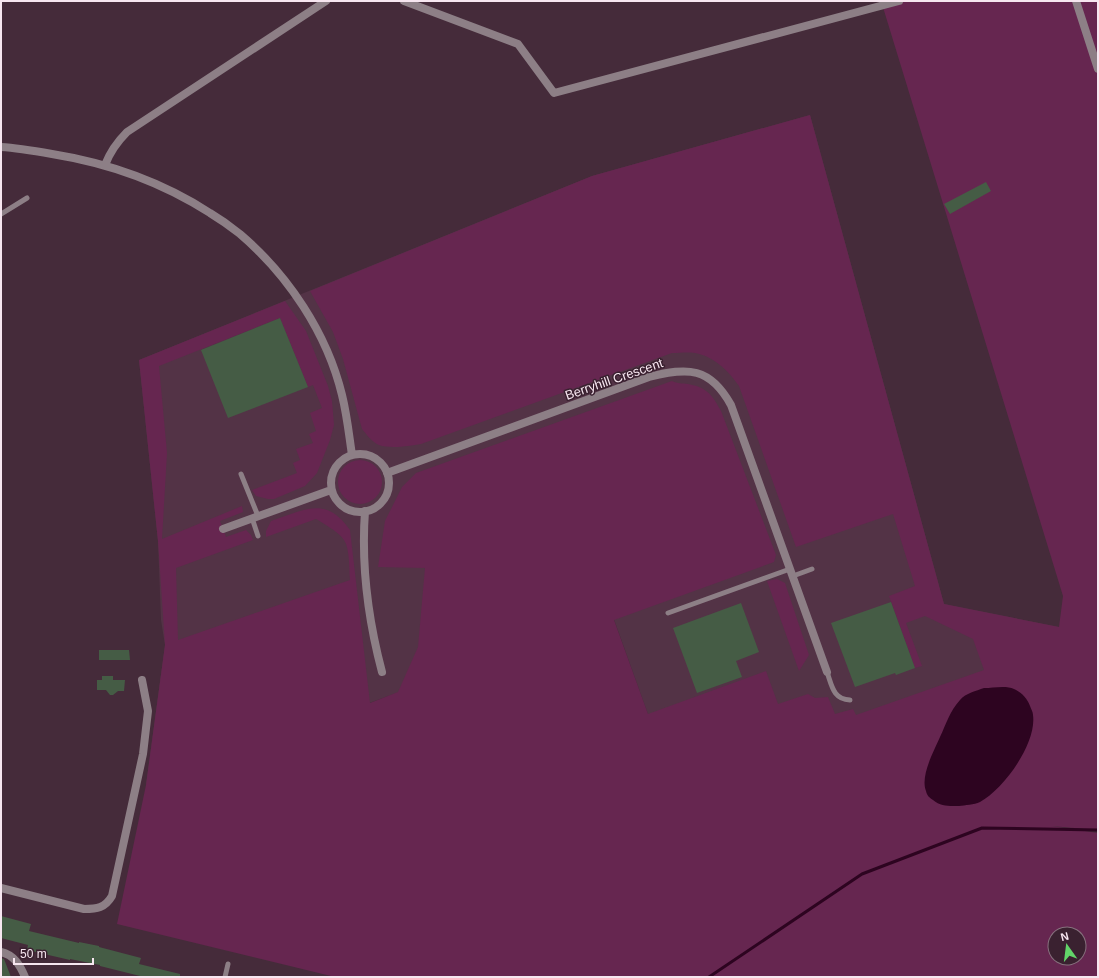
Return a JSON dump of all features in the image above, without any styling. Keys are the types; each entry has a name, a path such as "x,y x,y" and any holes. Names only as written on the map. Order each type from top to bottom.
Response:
{"street":[{"path":"105,165 112,150 120,138 127,132 326,1"},
{"path":"404,1 518,44 554,93 899,1"},
{"path":"1076,1 1098,69"},
{"path":"1,147 67,156 105,165 138,176 186,198 239,233 288,284 317,331 337,377 348,420 352,455"},
{"name":"Berryhill Crescent","path":"387,473 649,377 669,372 684,371 699,373 718,386 731,405 827,672"},
{"path":"365,454 377,459 383,465 387,473 389,483 387,493 382,502 365,512 356,512 340,504 335,498 332,490 331,481 333,472 340,462 352,455 365,454"},
{"path":"223,529 332,490"},
{"path":"365,512 363,532 366,586 374,641 382,672"},
{"path":"1,888 84,909 95,909 108,903 112,896 143,754 148,711 142,680"},
{"path":"1,952 12,956 25,977"}],"lane":[{"path":"1,214 27,198"},
{"path":"242,474 255,517 258,536"},
{"path":"668,613 792,572 812,569"},
{"path":"827,672 836,695 844,700 850,700"},
{"path":"225,977 228,964"}],"shaded area":[{"path":"892,1 1098,1 1098,830 1051,826 1098,833 1098,977 331,977 117,924 146,785 165,645 158,541 139,360 285,301 306,331 328,386 332,401 334,425 330,440 317,473 305,486 274,499 256,496 252,490 297,473 293,463 300,460 296,449 313,443 309,434 316,431 310,413 322,408 313,385 308,387 280,318 159,366 167,453 162,539 242,506 243,512 220,521 226,537 246,530 251,535 253,540 176,568 178,640 350,580 348,554 344,540 335,531 316,519 266,537 266,531 271,521 304,510 314,508 323,509 332,512 341,519 350,530 370,703 398,692 418,647 425,568 378,567 385,521 402,487 416,473 672,381 695,385 705,390 709,393 721,411 776,555 774,562 614,620 648,714 766,671 778,704 808,694 815,698 828,697 835,714 853,709 856,715 984,670 973,639 925,616 906,623 922,666 915,668 889,596 915,586 893,514 796,547 739,386 720,365 708,357 695,353 672,353 421,444 394,447 379,445 376,444 362,429 343,359 333,332 310,291 592,176 810,115 944,604 1059,627 1063,596 882,4"},
{"path":"810,115 944,604 1059,627 1038,824 673,784 612,614 146,785 165,645 161,620 158,541 139,360 592,176"},
{"path":"360,460 372,464 378,470 382,482 378,494 372,500 360,504 348,500 342,494 338,482 342,470 348,464"},
{"path":"777,579 785,583 809,655 799,671 767,581"},
{"path":"984,688 1011,688 1024,696 1029,703 1033,714 1033,726 1030,739 1017,764 999,787 989,796 980,802 972,804 946,806 939,804 927,794 925,785 926,771 931,756 948,718 960,700 971,692"}],"building":[{"path":"986,182 991,191 950,214 944,204"},
{"path":"280,318 308,387 228,418 201,350"},
{"path":"891,602 915,668 896,675 895,673 855,687 831,623"},
{"path":"741,603 759,652 736,661 742,677 697,693 673,628"},
{"path":"99,650 129,650 130,660 99,660"},
{"path":"102,676 113,676 113,680 125,680 124,691 118,691 113,695 110,695 106,690 97,690 97,680 102,680"},
{"path":"1,916 31,924 29,931 79,943 99,946 141,958 139,964 180,974 180,977 144,977 100,965 27,950 28,945 1,938"},
{"path":"1,958 4,959 11,977 1,977"}],"waterway":[{"path":"709,977 862,874 982,828 1098,830"}]}
